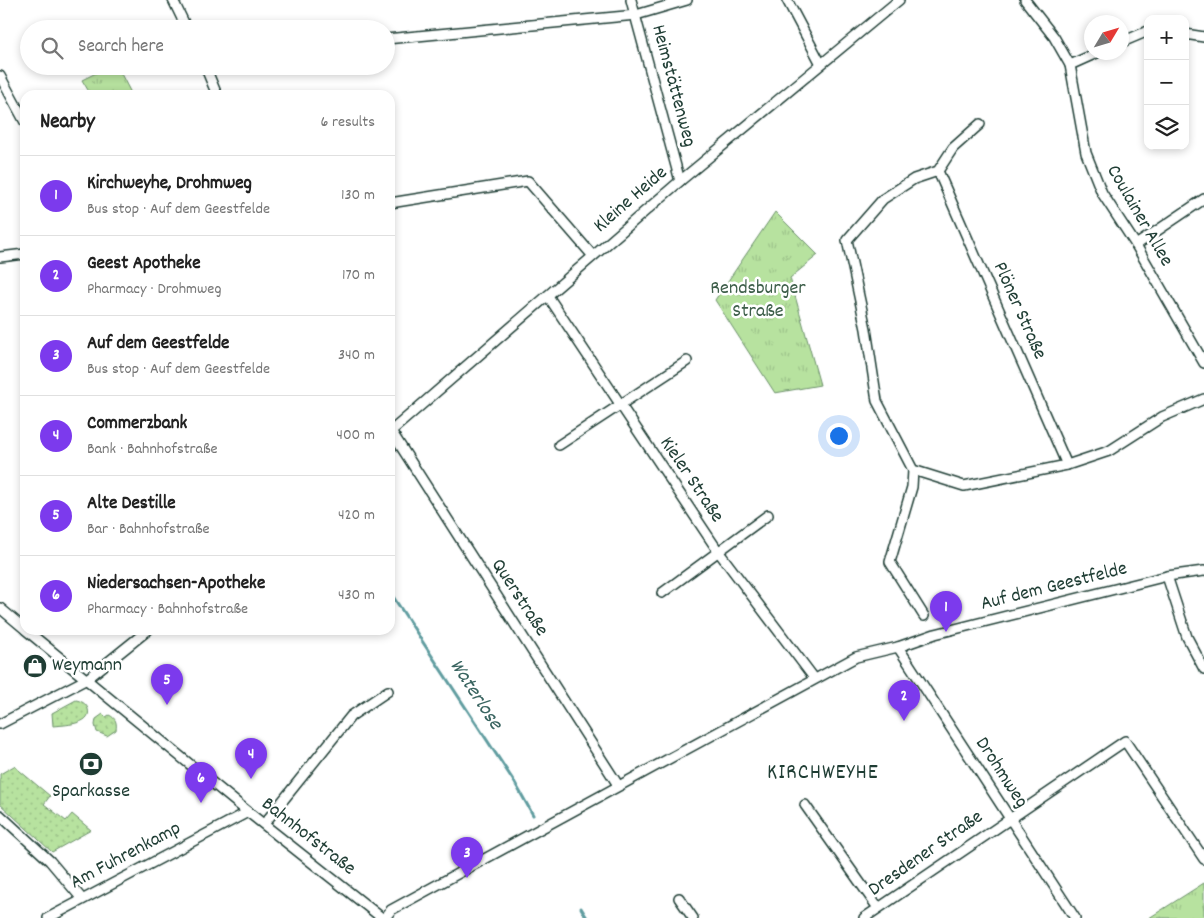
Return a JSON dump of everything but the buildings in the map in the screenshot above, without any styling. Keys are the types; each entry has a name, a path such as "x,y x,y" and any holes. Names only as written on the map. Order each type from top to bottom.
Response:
{"street":[{"path":"173,0 183,20"},
{"name":"Heimstättenweg","path":"631,0 680,181"},
{"path":"395,38 636,14 687,0"},
{"path":"787,0 821,64"},
{"name":"Coulainer Allee","path":"1026,0 1054,37 1070,65 1091,171 1105,199 1136,245 1204,363"},
{"name":"Kleine Heide","path":"395,429 680,181 897,1"},
{"path":"1129,39 1144,33"},
{"path":"1189,35 1204,37"},
{"path":"1070,65 1084,59"},
{"path":"209,75 215,90"},
{"path":"0,76 20,113"},
{"path":"924,616 890,562 912,487 913,470 877,401 866,329 847,240 883,199 914,179 938,171 953,148 980,124"},
{"name":"Plöner Straße","path":"938,171 1067,465"},
{"path":"395,202 528,181 593,256"},
{"path":"1136,245 1204,199"},
{"path":"0,257 20,255"},
{"name":"Kieler Straße","path":"548,296 718,551 814,678"},
{"path":"559,445 688,361"},
{"path":"913,470 964,486 1067,465 1109,451 1162,417 1204,398"},
{"name":"Querstraße","path":"395,438 618,785"},
{"path":"662,593 768,515"},
{"name":"Auf dem Geestfelde","path":"384,918 392,910 856,656 898,647 935,634 1167,576 1204,571"},
{"path":"1167,576 1187,637 1204,669"},
{"name":"Bahnhofstraße","path":"0,608 20,624"},
{"name":"Bahnhofstraße","path":"33,635 248,812 384,918"},
{"path":"0,724 87,679 142,635"},
{"name":"Drohmweg","path":"898,647 1075,918"},
{"path":"264,824 351,716 388,691"},
{"name":"Dresdener Straße","path":"864,918 1125,741 1204,859"},
{"path":"805,805 878,908"},
{"name":"Am Fuhrenkamp","path":"48,918 248,812"},
{"path":"0,815 50,861 82,899"},
{"path":"679,898 693,918"}],"green space":[{"path":"92,75 122,75 129,90 88,90 82,80"},
{"name":"Rendsburger Straße","path":"775,212 818,255 790,278 820,385 775,393 715,300"},
{"path":"76,700 87,707 88,714 86,718 76,723 53,726 52,713"},
{"path":"103,714 106,717 111,716 115,719 116,723 116,730 107,736 97,732 95,725 96,719"},
{"path":"14,766 50,796 44,804 66,821 72,814 91,830 52,852 0,804 0,774"},
{"path":"1204,883 1204,918 1149,918"}],"waterway":[{"name":"Waterlose","path":"395,600 515,783 533,815"},
{"name":"Waterlose","path":"581,908 587,918"}],"place":[{"name":"Kirchweyhe, Drohmweg","path":"946,632"},
{"name":"Weymann","path":"35,666"},
{"name":"Alte Destille","path":"167,705"},
{"name":"Geest Apotheke","path":"904,721"},
{"name":"Sparkasse","path":"91,764"},
{"name":"Commerzbank","path":"251,779"},
{"name":"Niedersachsen-Apotheke","path":"201,803"},
{"name":"Auf dem Geestfelde","path":"467,878"}],"district":[{"name":"KIRCHWEYHE","path":"823,773"}]}
